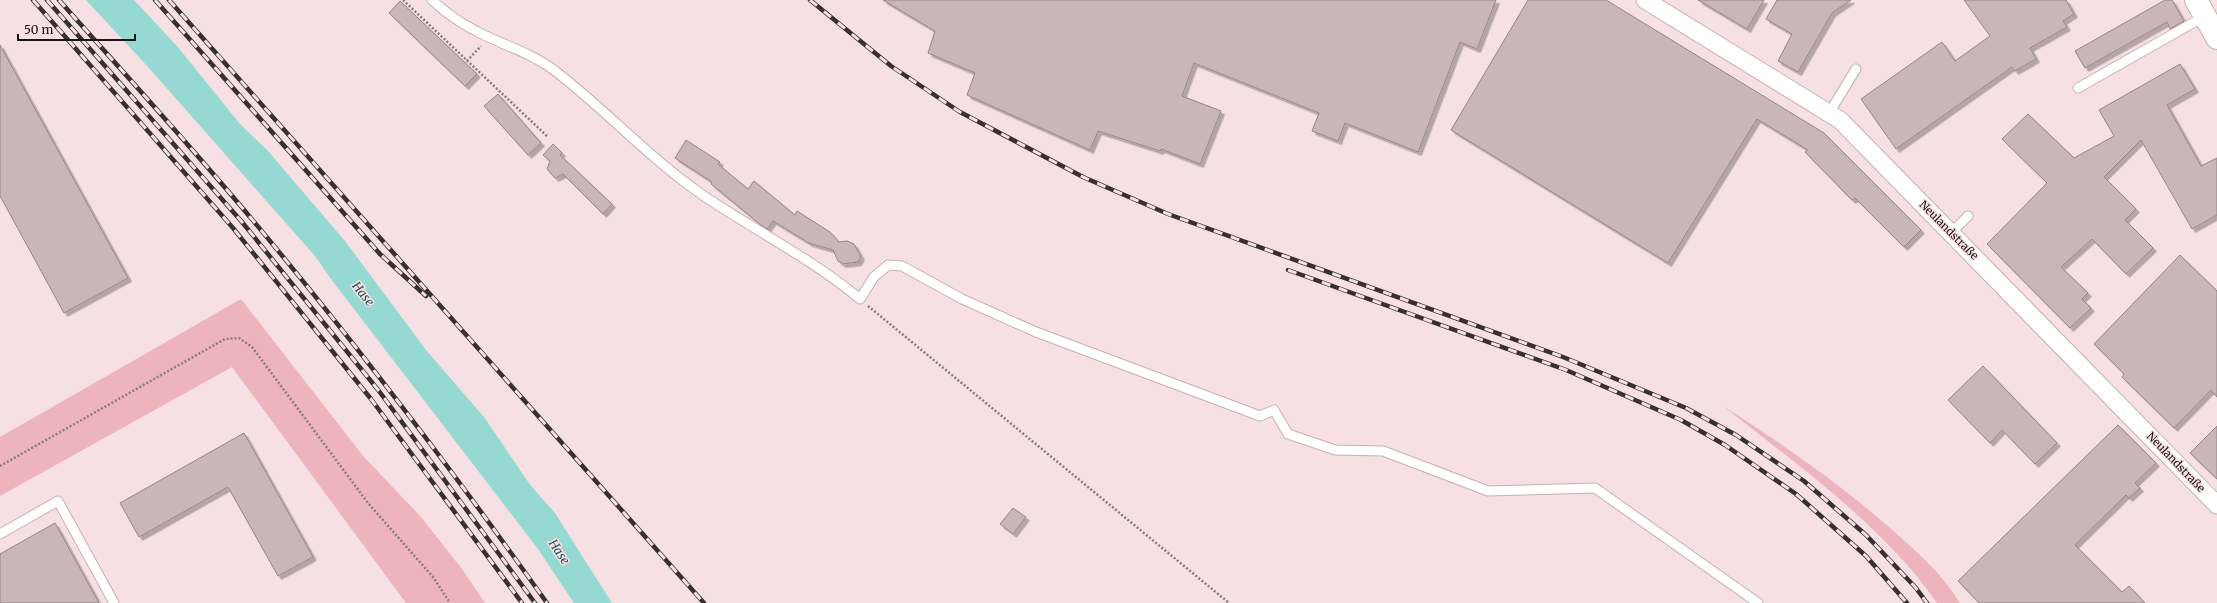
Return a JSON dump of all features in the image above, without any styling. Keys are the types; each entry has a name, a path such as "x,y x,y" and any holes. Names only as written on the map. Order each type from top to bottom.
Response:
{"main road":[{"path":"2200,8 2217,38"}],"street":[{"name":"Neulandstraße","path":"1645,0 1840,120 2217,505"}],"lane":[{"path":"432,0 445,12 477,32 529,54 554,70 680,178 704,196 832,276 860,299 874,277 888,265 902,266 962,299 1036,332 1260,416 1274,410 1288,434 1335,450 1383,451 1488,491 1595,488 1758,603"},
{"path":"2078,88 2200,8"},
{"path":"1829,113 1856,69"},
{"path":"1951,233 1968,216"},
{"path":"0,534 58,501 114,603"}],"path":[{"path":"403,0 548,137"},
{"path":"467,61 490,37"},
{"path":"860,299 887,324 1229,603"},
{"path":"0,466 225,339 239,338 252,348 368,504 433,577 450,603"}],"shaded area":[{"path":"241,299 364,457 421,517 462,569 485,603 406,603 232,367 0,496 0,437"},
{"path":"1723,406 1809,464 1870,511 1928,563 1952,591 1960,603 1937,603 1891,548 1838,497"}],"water":[{"name":"Hase","path":"86,0 134,0 177,46 240,124 268,151 345,241 426,350 484,417 531,486 555,513 612,603 574,603 538,549 315,256 148,67"}],"building":[{"path":"883,0 1496,0 1477,49 1460,42 1418,152 1345,123 1338,141 1312,131 1319,113 1194,63 1182,96 1221,111 1200,164 1161,149 1160,151 1098,131 1090,150 967,95 975,73 928,53 935,31"},
{"path":"1528,0 1606,0 1824,133 1921,230 1904,247 1855,198 1852,200 1805,152 1808,150 1757,119 1668,263 1451,130"},
{"path":"1698,0 1764,0 1747,29"},
{"path":"1777,0 1851,0 1832,13 1798,72 1778,61 1792,34 1766,19"},
{"path":"1964,0 2066,0 2074,14 2063,21 2067,27 2030,48 2036,59 2015,71 2012,67 1896,149 1861,99 1942,42 1955,61 1990,36"},
{"path":"2165,0 2172,0 2184,21 2170,29 2167,22 2085,68 2075,51"},
{"path":"400,1 477,74 465,86 389,13"},
{"path":"0,45 128,278 64,313 0,196"},
{"path":"2180,64 2195,89 2167,105 2201,166 2217,158 2217,215 2192,229 2141,140 2104,177 2136,209 2125,220 2153,248 2126,274 2092,239 2061,267 2088,293 2082,299 2091,308 2070,328 1987,244 2047,183 2002,139 2028,114 2074,158 2114,136 2099,110"},
{"path":"498,94 541,143 528,155 484,106"},
{"path":"686,140 720,162 718,164 748,189 754,181 795,215 797,211 830,232 839,242 847,241 854,244 861,257 858,262 843,264 838,261 833,250 809,243 773,221 767,229 761,225 711,184 712,182 675,158"},
{"path":"553,144 562,153 560,155 612,204 603,214 563,174 555,178 547,169 550,161 543,155"},
{"path":"2180,255 2217,291 2217,397 2211,390 2174,428 2122,377 2124,374 2094,344"},
{"path":"1983,366 2057,443 2035,464 2002,430 1990,443 1948,400"},
{"path":"2118,425 2156,463 2135,483 2140,488 2129,498 2126,495 2075,545 2122,592 2129,586 2145,603 1979,603 1958,581"},
{"path":"2217,426 2217,479 2190,453"},
{"path":"244,433 313,557 278,576 228,487 139,537 120,503"},
{"path":"1013,508 1026,517 1013,534 1000,524"},
{"path":"55,523 99,603 0,603 0,554"}],"railway":[{"path":"33,0 233,228 371,399 522,603"},
{"path":"47,0 242,222 379,391 535,603"},
{"path":"59,0 227,189 289,264 365,359 476,504 547,603"},
{"path":"155,0 380,254 426,296"},
{"path":"169,0 704,603"},
{"path":"810,0 891,66 960,112 1083,177 1168,214 1563,357 1686,408 1736,435 1804,481 1866,535 1916,588 1927,603"},
{"path":"1288,270 1566,370 1681,420 1725,445 1796,494 1866,556 1907,603"}]}
